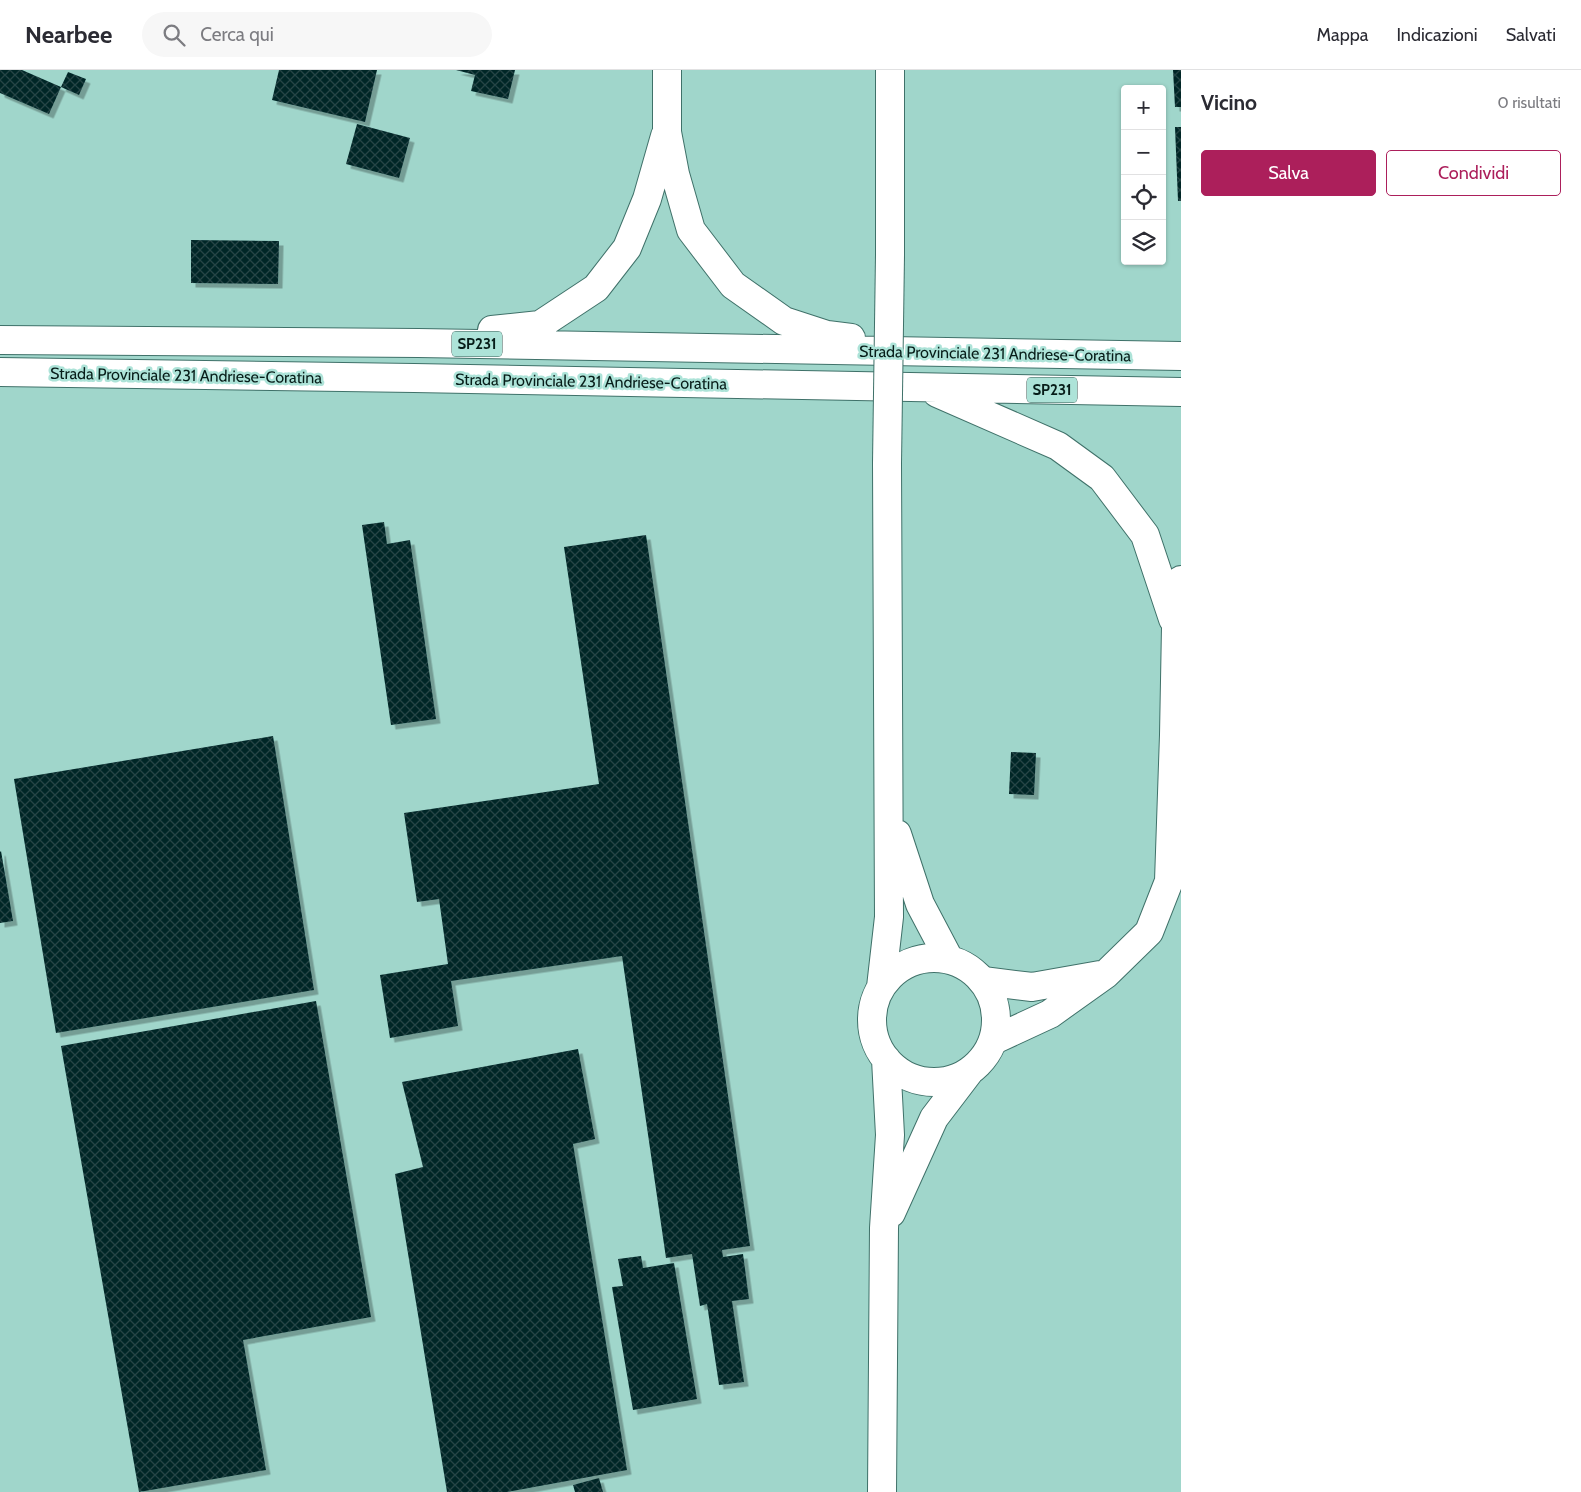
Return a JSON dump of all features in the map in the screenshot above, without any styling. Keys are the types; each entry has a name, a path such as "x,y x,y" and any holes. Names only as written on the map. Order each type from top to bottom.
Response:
{"main road":[{"path":"667,70 666,132 675,174 691,230 733,284 784,321 827,334 955,352"},
{"path":"882,987 889,917 888,463 890,70"},
{"path":"418,344 481,331 540,325 596,288 627,248 647,199 666,132"},
{"name":"Strada Provinciale 231 Andriese-Coratina","path":"0,340 418,344 1181,356"},
{"name":"Strada Provinciale 231 Andriese-Coratina","path":"0,372 1181,392"},
{"path":"924,387 1058,446 1102,478 1145,535 1176,627"},
{"path":"884,1228 934,1118 982,1056 997,1019 993,999 983,981 968,968 949,959 930,958 911,963 894,973 882,987 875,1001 872,1016 873,1031 878,1046 886,1059 899,1071 916,1079 934,1082 952,1079 982,1056 1050,1014 1106,974 1149,932 1168,881 1176,627 1181,580"},
{"path":"889,811 920,904 949,959"},
{"path":"983,981 1032,987 1106,974"},
{"path":"882,1492 884,1228 890,1135 886,1059"}],"building":[{"path":"0,70 22,70 61,87 49,114 0,93"},
{"path":"279,70 377,70 365,122 272,100"},
{"path":"456,70 515,70 508,99 471,91 475,75"},
{"path":"1173,70 1181,70 1181,107 1175,107"},
{"path":"68,72 86,79 79,95 61,87"},
{"path":"357,124 410,138 399,178 346,164"},
{"path":"1175,127 1181,127 1181,201 1178,201"},
{"path":"191,240 279,241 278,284 191,283"},
{"path":"384,522 387,544 410,540 436,719 391,725 362,525"},
{"path":"646,535 750,1246 722,1250 723,1257 743,1254 749,1299 732,1301 744,1382 719,1385 707,1304 700,1306 692,1254 666,1258 622,956 451,981 458,1026 390,1038 380,975 448,964 439,899 417,902 404,813 599,784 564,547"},
{"path":"273,736 314,990 56,1033 14,779"},
{"path":"1011,752 1036,753 1034,795 1009,794"},
{"path":"0,852 13,921 0,923"},
{"path":"316,1001 371,1317 243,1340 266,1470 139,1492 61,1046"},
{"path":"578,1049 595,1139 573,1144 627,1470 507,1492 447,1492 395,1174 423,1167 402,1082"},
{"path":"641,1256 643,1268 674,1263 697,1399 633,1410 612,1287 623,1286 618,1259"},
{"path":"599,1478 603,1492 575,1492 573,1485"}]}
